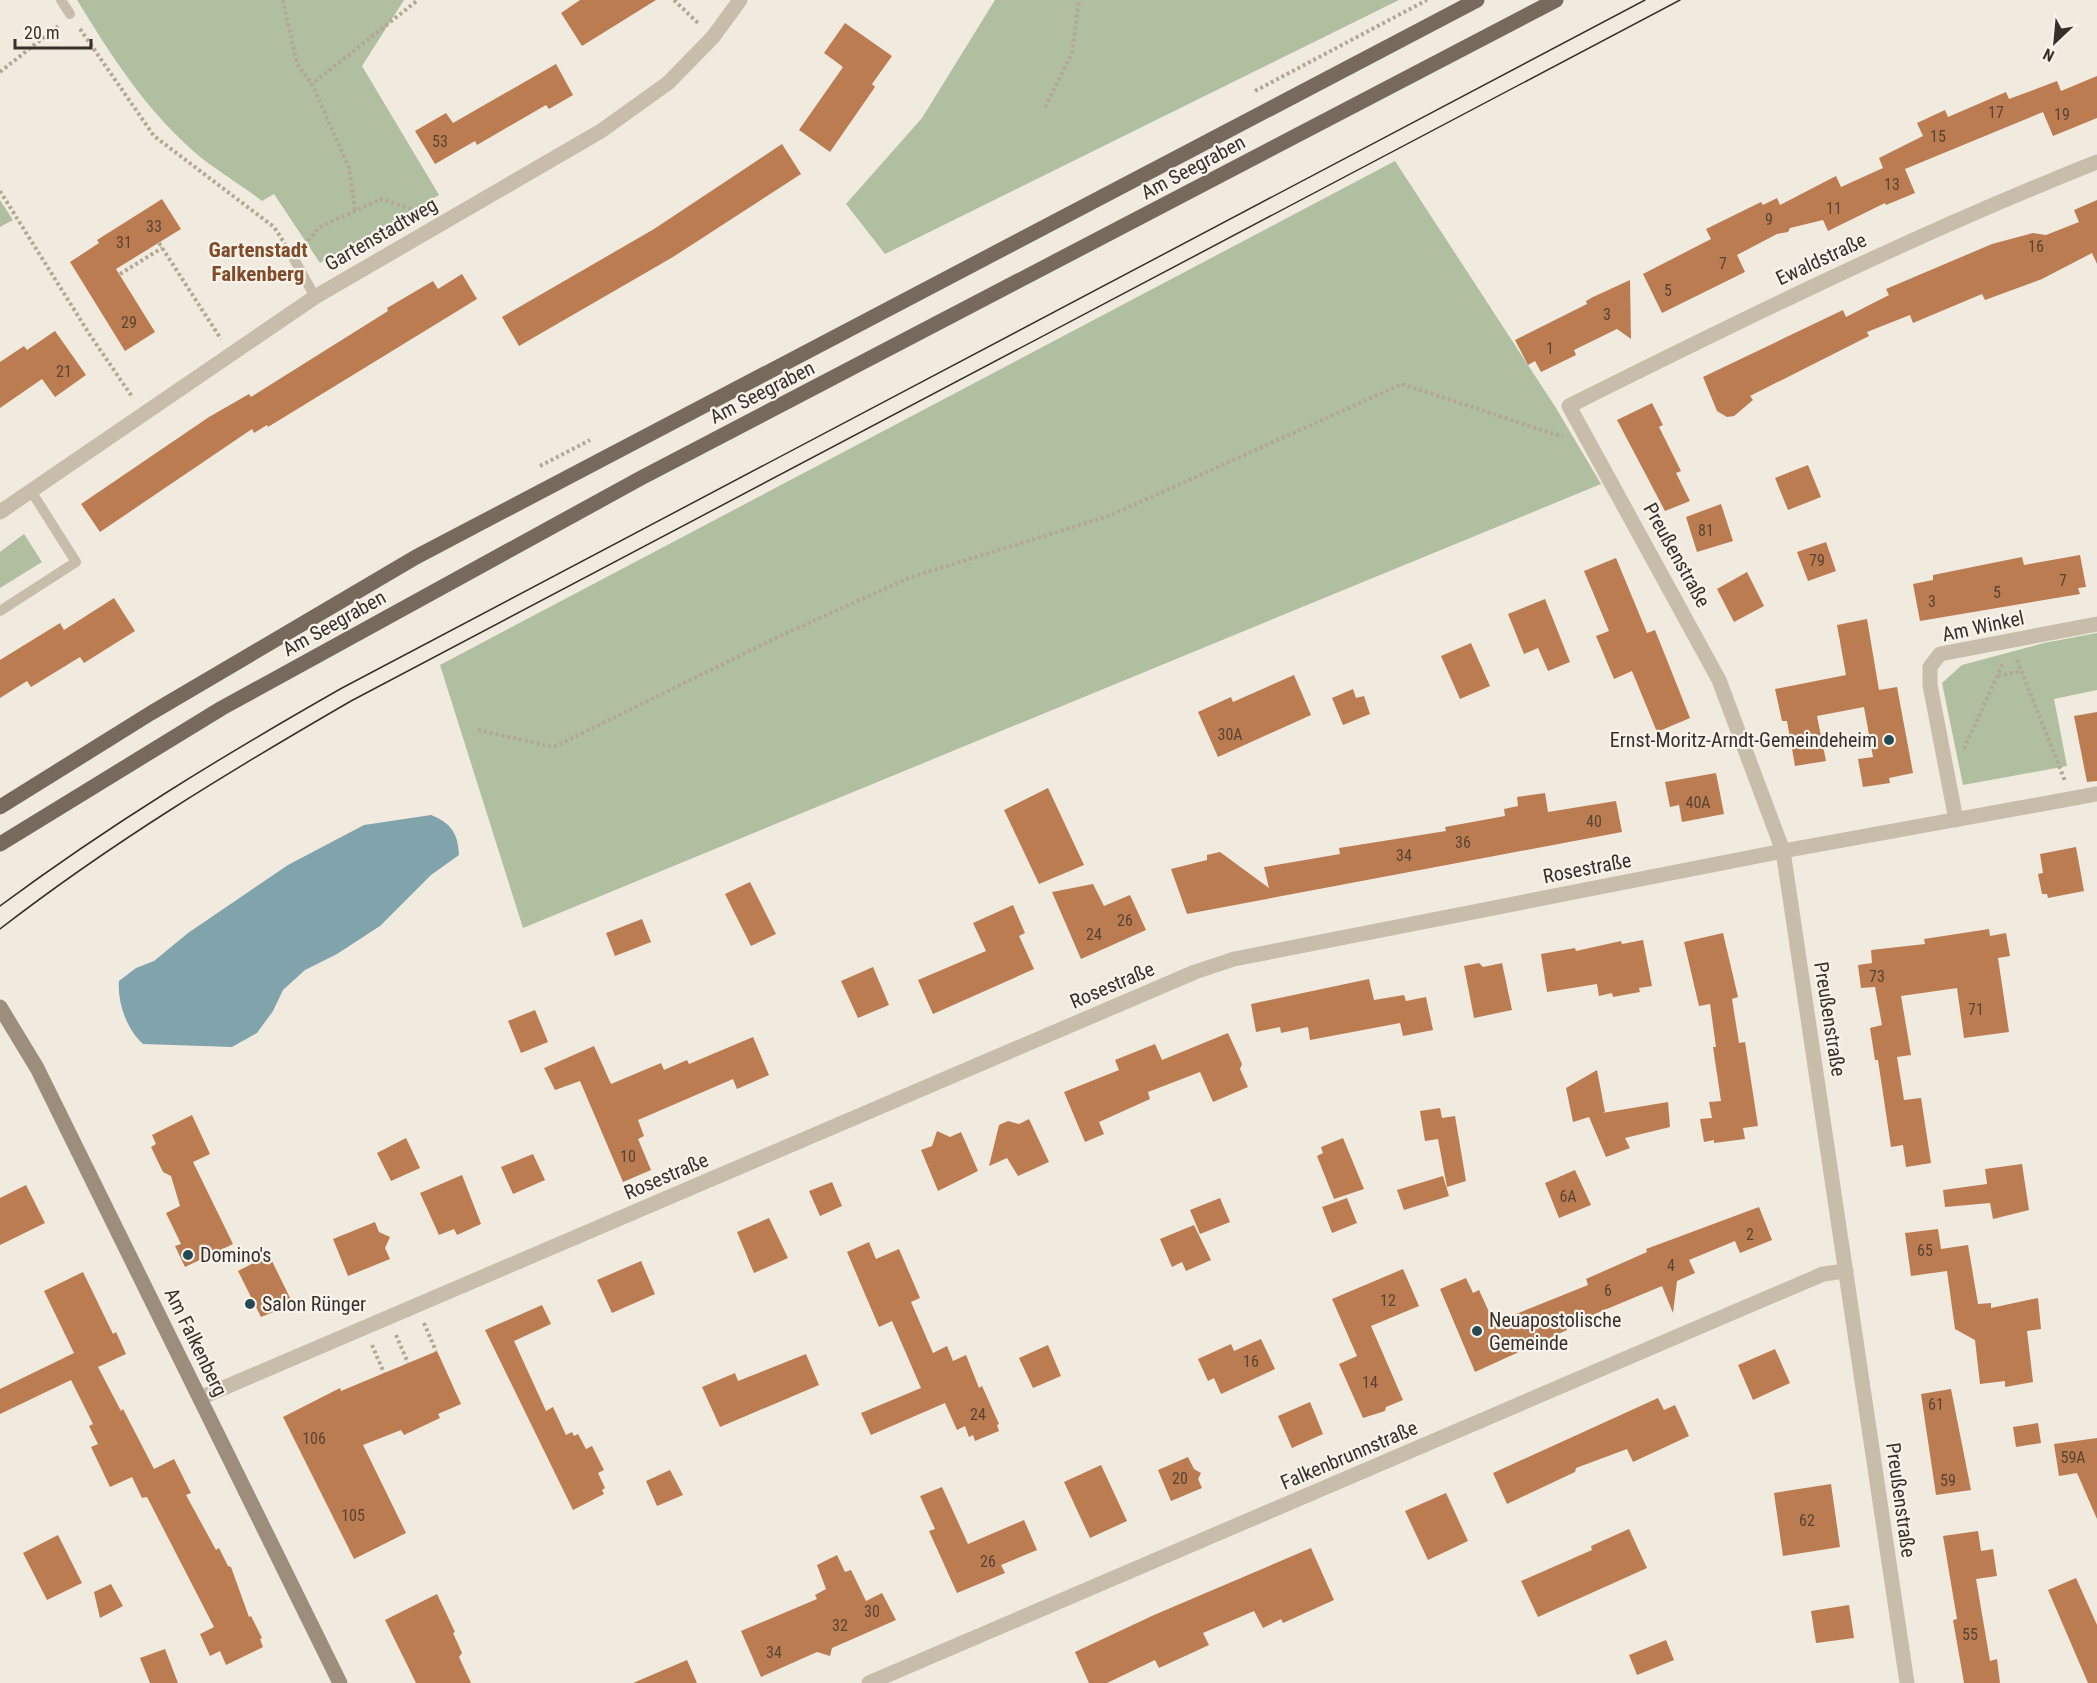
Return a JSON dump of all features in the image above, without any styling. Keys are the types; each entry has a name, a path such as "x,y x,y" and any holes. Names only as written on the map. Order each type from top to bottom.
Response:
{"main road":[{"name":"Am Seegraben","path":"0,807 151,713 416,557 1477,0"},
{"name":"Am Seegraben","path":"0,844 222,708 641,478 1556,0"}],"street":[{"name":"Gartenstadtweg","path":"0,512 315,297 601,131 668,82 713,37 740,0"},
{"name":"Ewaldstraße","path":"1569,406 1791,295 1988,205 2097,162"},
{"name":"Preußenstraße","path":"1569,406 1719,680 1783,851 1907,1683"},
{"name":"Am Winkel","path":"1956,820 1930,685 1930,667 1940,654 2011,643 2097,624"},
{"name":"Rosestraße","path":"200,1398 1196,972 1234,959 1783,851 2097,794"},
{"name":"Am Falkenberg","path":"0,1007 4,1025 37,1068 340,1683"},
{"name":"Falkenbrunnstraße","path":"869,1683 1823,1274 1846,1271"}],"lane":[{"path":"61,0 70,14"},
{"path":"293,257 315,297"},
{"path":"0,611 76,562 31,491"}],"path":[{"path":"283,0 297,64 312,84 349,168 356,211"},
{"path":"312,84 418,0"},
{"path":"674,0 713,37"},
{"path":"1045,107 1072,53 1079,0"},
{"path":"0,72 49,35 70,14 154,135 274,227 293,257 320,226 381,199 425,213"},
{"path":"0,192 125,387"},
{"path":"159,243 231,354"},
{"path":"120,274 162,248"},
{"path":"478,730 554,747 782,635 910,577 1109,516 1402,384 1592,446"},
{"path":"2011,643 2072,798"},
{"path":"1964,751 2011,643"},
{"path":"1998,676 2021,671"},
{"path":"416,1306 436,1351"},
{"path":"388,1318 408,1363"},
{"path":"365,1328 384,1373"}],"green space":[{"path":"77,0 404,0 362,66 439,195 320,263 274,194 262,201 199,156 174,133 115,60"},
{"path":"995,0 1399,0 885,254 846,204 922,118"},
{"path":"1395,161 1556,408 1601,484 523,928 440,665"},
{"path":"0,200 13,220 0,227"},
{"path":"24,534 42,562 0,588 0,552"},
{"path":"2097,633 2097,690 2054,699 2067,766 1963,785 1942,683 1962,665 2044,643"}],"water":[{"path":"431,815 444,822 452,830 457,841 459,855 431,875 380,926 337,954 305,970 283,990 273,1011 257,1033 232,1047 143,1044 137,1038 124,1015 119,989 119,981 136,968 154,961 188,933 288,865 364,825"}],"building":[{"path":"580,0 656,0 582,46 561,13"},
{"path":"845,23 892,56 872,84 875,87 830,152 799,130 843,67 824,53"},
{"path":"556,64 573,95 549,109 546,105 477,145 475,141 435,164 415,131 446,113 453,123"},
{"path":"2097,76 2097,118 2053,136 2043,112 1905,169 1915,193 1886,205 1885,203 1828,231 1823,220 1790,228 1788,232 1777,234 1737,255 1745,272 1662,313 1643,274 1711,239 1706,229 1761,202 1763,205 1777,198 1780,205 1836,176 1841,187 1883,168 1879,158 1923,136 1917,123 1945,110 1948,117 2006,92 2009,99 2057,81 2061,91"},
{"path":"782,144 801,174 673,257 519,346 502,317 654,229"},
{"path":"162,199 181,229 116,269 155,332 125,351 70,262 99,243 97,240"},
{"path":"2097,200 2097,264 2092,253 2042,279 1985,300 1982,294 1913,323 1910,315 1867,332 1869,336 1750,396 1753,400 1734,416 1727,417 1717,411 1703,377 1843,310 1846,317 1889,295 1886,289 1992,244 2033,233 2046,235 2079,222 2074,210"},
{"path":"462,274 477,299 268,427 267,425 254,433 252,429 100,532 81,504 209,417 249,394 251,397 388,311 387,308 433,281 438,289"},
{"path":"1630,280 1631,339 1617,329 1574,350 1576,355 1541,372 1535,361 1528,365 1515,340 1587,304 1586,301 1593,297"},
{"path":"55,331 86,375 55,397 42,379 0,408 0,362 24,346 27,350"},
{"path":"1652,403 1663,425 1659,427 1681,471 1676,473 1690,501 1665,511 1617,420"},
{"path":"1808,465 1821,497 1788,510 1775,478"},
{"path":"1721,504 1733,541 1697,552 1686,517"},
{"path":"1826,542 1836,571 1808,581 1797,552"},
{"path":"2080,555 2086,587 2078,588 2080,594 1920,621 1913,584 1933,580 1933,575 2022,557 2024,565"},
{"path":"1616,558 1647,633 1655,630 1690,718 1657,732 1632,671 1614,679 1596,636 1609,631 1584,571"},
{"path":"1747,572 1764,606 1734,622 1717,589"},
{"path":"114,598 135,631 84,663 80,657 31,687 27,681 0,698 0,660 60,623 64,630"},
{"path":"1545,599 1570,662 1548,671 1538,648 1524,654 1508,614"},
{"name":"Ernst-Moritz-Arndt-Gemeindeheim","path":"1867,619 1879,690 1897,687 1913,773 1889,778 1890,783 1863,787 1858,759 1873,757 1864,707 1817,716 1826,761 1795,766 1787,721 1782,721 1775,689 1846,675 1837,625"},
{"path":"1471,643 1490,686 1460,699 1441,656"},
{"path":"1294,675 1311,715 1218,757 1198,712 1231,697 1233,702"},
{"path":"1353,689 1356,698 1364,696 1370,714 1343,725 1332,698"},
{"path":"2097,712 2097,781 2087,782 2074,716"},
{"path":"1716,773 1724,814 1682,822 1679,805 1670,807 1665,782"},
{"path":"1048,788 1084,865 1039,884 1004,810"},
{"path":"1545,793 1548,812 1616,801 1622,832 1187,914 1171,869 1207,860 1207,855 1220,852 1269,888 1264,867 1340,854 1339,848 1446,831 1445,827 1505,816 1504,809 1518,806 1517,797"},
{"path":"2076,847 2084,891 2048,898 2047,894 2042,894 2038,874 2043,873 2040,854"},
{"path":"750,882 776,934 751,946 725,894"},
{"path":"1093,884 1104,906 1130,895 1146,930 1081,959 1052,892"},
{"path":"1013,905 1025,933 1019,936 1034,969 933,1014 918,980 986,951 973,923"},
{"path":"642,919 651,942 615,956 606,933"},
{"path":"1989,929 1990,936 2006,933 2010,956 1998,958 2009,1032 1964,1038 1957,988 1901,996 1911,1055 1897,1057 1904,1100 1921,1098 1931,1163 1906,1167 1903,1145 1891,1147 1878,1060 1875,1060 1870,1028 1882,1025 1875,987 1861,988 1858,965 1872,963 1871,950 1925,944 1924,939"},
{"path":"1723,933 1738,997 1732,999 1739,1043 1745,1042 1758,1126 1743,1128 1745,1139 1714,1143 1714,1140 1704,1142 1700,1119 1712,1118 1709,1102 1721,1101 1713,1047 1716,1047 1710,1004 1699,1006 1684,942"},
{"path":"1643,940 1652,986 1639,988 1640,992 1613,997 1612,993 1599,996 1597,984 1547,992 1541,954 1575,948 1576,951 1621,941 1622,944"},
{"path":"1479,963 1483,967 1502,963 1512,1010 1474,1018 1464,966"},
{"path":"873,967 889,1005 858,1018 841,981"},
{"path":"1369,979 1374,1000 1404,995 1406,1001 1426,997 1433,1030 1403,1036 1400,1023 1310,1040 1308,1027 1281,1033 1280,1027 1256,1032 1251,1004"},
{"path":"535,1010 548,1042 521,1053 508,1021"},
{"path":"1228,1033 1242,1064 1240,1069 1248,1087 1213,1102 1200,1072 1148,1092 1150,1099 1099,1122 1104,1134 1085,1142 1064,1092 1119,1070 1115,1060 1155,1044 1162,1060"},
{"path":"753,1037 769,1075 737,1089 733,1079 638,1120 644,1136 638,1139 651,1170 623,1182 580,1081 555,1090 544,1068 594,1046 611,1084 661,1063 664,1070 687,1060 689,1064"},
{"path":"1597,1070 1605,1112 1602,1113 1668,1102 1670,1127 1625,1138 1630,1148 1606,1157 1589,1117 1573,1122 1566,1088"},
{"path":"1440,1108 1442,1118 1455,1116 1466,1181 1447,1187 1438,1139 1425,1141 1420,1111"},
{"path":"192,1115 210,1154 193,1162 233,1244 185,1267 175,1246 181,1244 166,1213 180,1206 171,1176 163,1172 151,1147 156,1144 152,1135"},
{"path":"1029,1119 1049,1162 1018,1176 1007,1158 989,1166 999,1125 1008,1121 1019,1124"},
{"path":"937,1131 950,1137 961,1132 978,1171 938,1191 921,1150 932,1146"},
{"path":"406,1138 420,1168 391,1181 377,1153"},
{"path":"1343,1138 1364,1189 1334,1199 1317,1156 1323,1153 1321,1147"},
{"path":"533,1154 545,1180 513,1194 501,1167"},
{"path":"2022,1164 2029,1210 1993,1219 1990,1203 1945,1207 1943,1190 1987,1184 1985,1169"},
{"path":"1575,1170 1591,1205 1559,1218 1545,1183"},
{"path":"462,1175 481,1224 457,1235 454,1229 439,1235 420,1193"},
{"path":"1443,1176 1449,1196 1404,1210 1397,1190"},
{"path":"832,1182 842,1206 820,1216 809,1191"},
{"path":"26,1185 45,1223 0,1245 0,1198"},
{"path":"1220,1198 1230,1222 1200,1234 1190,1210"},
{"path":"1347,1198 1357,1223 1332,1233 1322,1207"},
{"path":"1759,1207 1772,1240 1740,1253 1735,1241 1689,1260 1695,1273 1677,1281 1673,1313 1662,1286 1566,1326 1567,1330 1475,1372 1440,1289 1466,1278 1473,1293 1479,1290 1494,1323 1588,1285 1586,1279 1647,1252 1646,1249"},
{"path":"769,1218 788,1258 754,1273 737,1232"},
{"path":"375,1222 379,1232 390,1237 385,1248 390,1259 348,1276 333,1239"},
{"path":"1194,1225 1211,1260 1186,1271 1182,1262 1172,1267 1160,1239"},
{"path":"1938,1229 1941,1249 1968,1245 1978,1304 1991,1303 1991,1308 2038,1298 2041,1329 2027,1331 2033,1382 2005,1387 2005,1381 1980,1384 1975,1340 1955,1329 1947,1271 1911,1276 1905,1233"},
{"path":"869,1242 876,1259 899,1249 920,1298 911,1302 933,1353 947,1346 953,1361 966,1355 979,1388 982,1386 999,1424 997,1425 999,1431 975,1441 973,1435 969,1437 965,1426 957,1430 945,1403 871,1435 861,1413 921,1388 892,1321 879,1327 847,1252"},
{"path":"269,1255 293,1304 261,1317 238,1271"},
{"path":"641,1261 655,1294 612,1313 597,1280"},
{"path":"1403,1269 1419,1306 1371,1326 1403,1400 1386,1407 1385,1411 1363,1418 1339,1364 1357,1356 1332,1299"},
{"path":"83,1272 113,1334 116,1332 126,1354 98,1367 154,1469 174,1459 191,1493 186,1495 216,1550 219,1548 228,1566 231,1567 249,1617 251,1616 262,1638 260,1639 263,1647 226,1665 220,1651 210,1656 200,1634 214,1627 147,1497 142,1498 132,1477 110,1487 91,1447 98,1444 89,1426 93,1424 71,1380 0,1414 0,1389 74,1353 44,1291"},
{"path":"542,1305 551,1324 514,1341 546,1411 553,1407 566,1435 572,1432 574,1436 578,1434 586,1449 592,1446 604,1470 598,1473 605,1488 602,1490 604,1494 573,1510 485,1330"},
{"path":"1261,1339 1275,1369 1221,1394 1214,1378 1208,1381 1198,1359 1231,1344 1234,1351"},
{"path":"1048,1345 1061,1376 1033,1388 1019,1358"},
{"path":"1775,1349 1790,1383 1753,1400 1738,1365"},
{"path":"437,1351 461,1404 438,1414 440,1418 404,1435 401,1430 363,1445 406,1533 354,1559 283,1417 340,1388 341,1391"},
{"path":"806,1354 819,1385 720,1427 702,1387 735,1373 738,1381"},
{"path":"1951,1389 1971,1490 1936,1495 1921,1394"},
{"path":"1658,1398 1664,1410 1675,1405 1689,1436 1633,1462 1627,1449 1576,1468 1575,1472 1507,1504 1493,1473"},
{"path":"1310,1402 1323,1434 1292,1448 1278,1416"},
{"path":"2038,1423 2041,1443 2016,1447 2013,1427"},
{"path":"2097,1438 2097,1519 2077,1473 2059,1476 2054,1444"},
{"path":"1188,1457 1194,1469 1201,1473 1198,1479 1202,1488 1171,1501 1158,1470"},
{"path":"1101,1465 1127,1521 1090,1538 1064,1482"},
{"path":"670,1470 683,1495 657,1506 646,1481"},
{"path":"1831,1484 1840,1547 1783,1556 1774,1493"},
{"path":"942,1487 968,1544 1024,1520 1037,1550 1001,1565 1005,1573 957,1593 929,1531 935,1529 920,1496"},
{"path":"1446,1493 1468,1541 1428,1560 1405,1511"},
{"path":"1629,1529 1647,1568 1538,1617 1521,1581 1592,1550 1591,1546"},
{"path":"1978,1531 1981,1551 1993,1549 1997,1576 1976,1579 1990,1661 1997,1659 2000,1683 1964,1683 1953,1620 1957,1619 1943,1536"},
{"path":"58,1535 82,1583 47,1600 23,1553"},
{"path":"1311,1548 1334,1600 1283,1623 1281,1619 1263,1628 1254,1611 1203,1633 1209,1645 1159,1668 1155,1660 1107,1683 1089,1683 1075,1652 1154,1615"},
{"path":"837,1555 845,1572 851,1570 866,1601 882,1593 896,1620 832,1648 830,1656 817,1652 761,1677 741,1631 817,1599 815,1595 826,1589 817,1565"},
{"path":"2076,1578 2097,1625 2097,1683 2088,1683 2048,1590"},
{"path":"111,1584 123,1606 100,1618 94,1592"},
{"path":"437,1594 455,1632 453,1633 462,1653 459,1657 471,1683 416,1683 385,1620"},
{"path":"1849,1605 1854,1638 1816,1643 1811,1611"},
{"path":"1666,1640 1674,1660 1637,1675 1629,1655"},
{"path":"165,1649 178,1683 150,1683 140,1658"},
{"path":"687,1660 697,1683 633,1683"}],"tram line":[{"path":"0,906 83,847 168,792 342,688 1645,0"},
{"path":"0,929 42,897 172,809 351,701 1680,0"}],"place":[{"name":"Ernst-Moritz-Arndt-Gemeindeheim","path":"1889,740"},
{"name":"Domino's","path":"188,1255"},
{"name":"Salon Rünger","path":"250,1304"},
{"name":"Neuapostolische Gemeinde","path":"1477,1331"}],"district":[{"name":"Gartenstadt Falkenberg","path":"258,262"}]}
